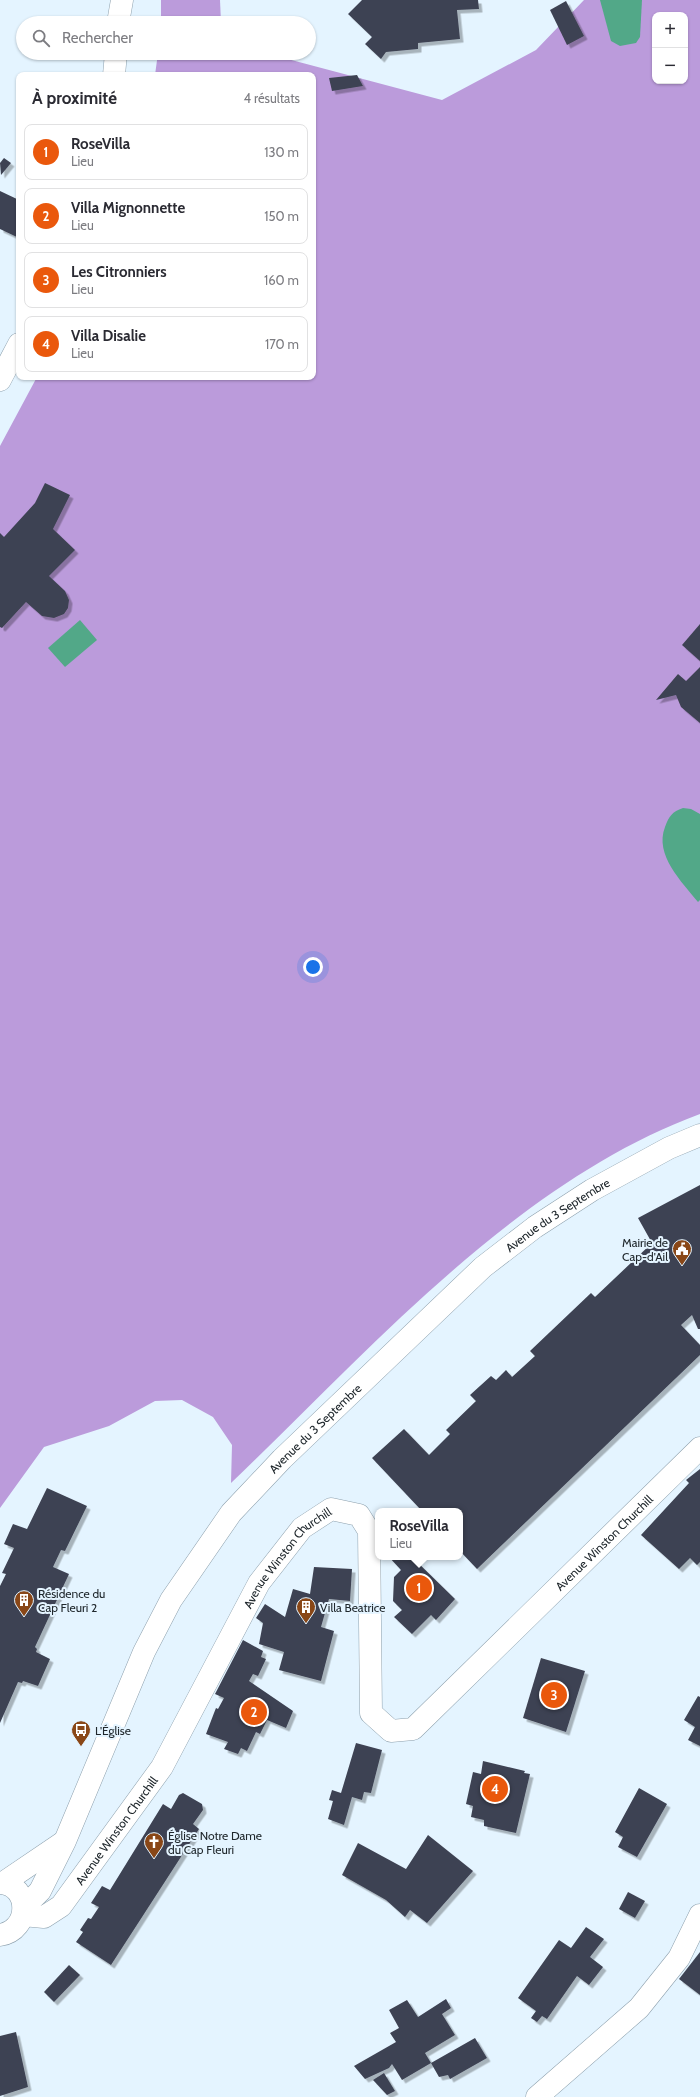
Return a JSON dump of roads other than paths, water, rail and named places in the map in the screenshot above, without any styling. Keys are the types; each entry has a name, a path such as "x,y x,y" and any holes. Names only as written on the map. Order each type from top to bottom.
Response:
{"main road":[{"path":"114,72 115,60"},
{"path":"0,380 16,350"},
{"name":"Avenue du 3 Septembre","path":"0,1935 13,1930 19,1924 23,1911 40,1890 64,1841 144,1652 171,1600 231,1513 282,1459 483,1267 536,1227 592,1190 669,1148 700,1135"},
{"name":"Avenue Winston Churchill","path":"23,1911 44,1917 61,1906 70,1894 162,1767 259,1583 302,1528 331,1509 359,1515 369,1531 371,1713 391,1731 413,1729 700,1448"},
{"path":"23,1911 18,1892 2,1883 64,1841"},
{"path":"537,2097 639,2008 679,1958 700,1915"}],"place":[{"name":"Mairie de Cap-d'Ail","path":"682,1266"},
{"name":"RoseVilla","path":"419,1588"},
{"name":"Résidence du Cap Fleuri 2","path":"24,1617"},
{"name":"Villa Beatrice","path":"306,1624"},
{"name":"Les Citronniers","path":"554,1695"},
{"name":"Villa Mignonnette","path":"254,1712"},
{"name":"L'Église","path":"81,1747"},
{"name":"Villa Disalie","path":"495,1789"},
{"name":"Église Notre Dame du Cap Fleuri","path":"154,1859"}]}
